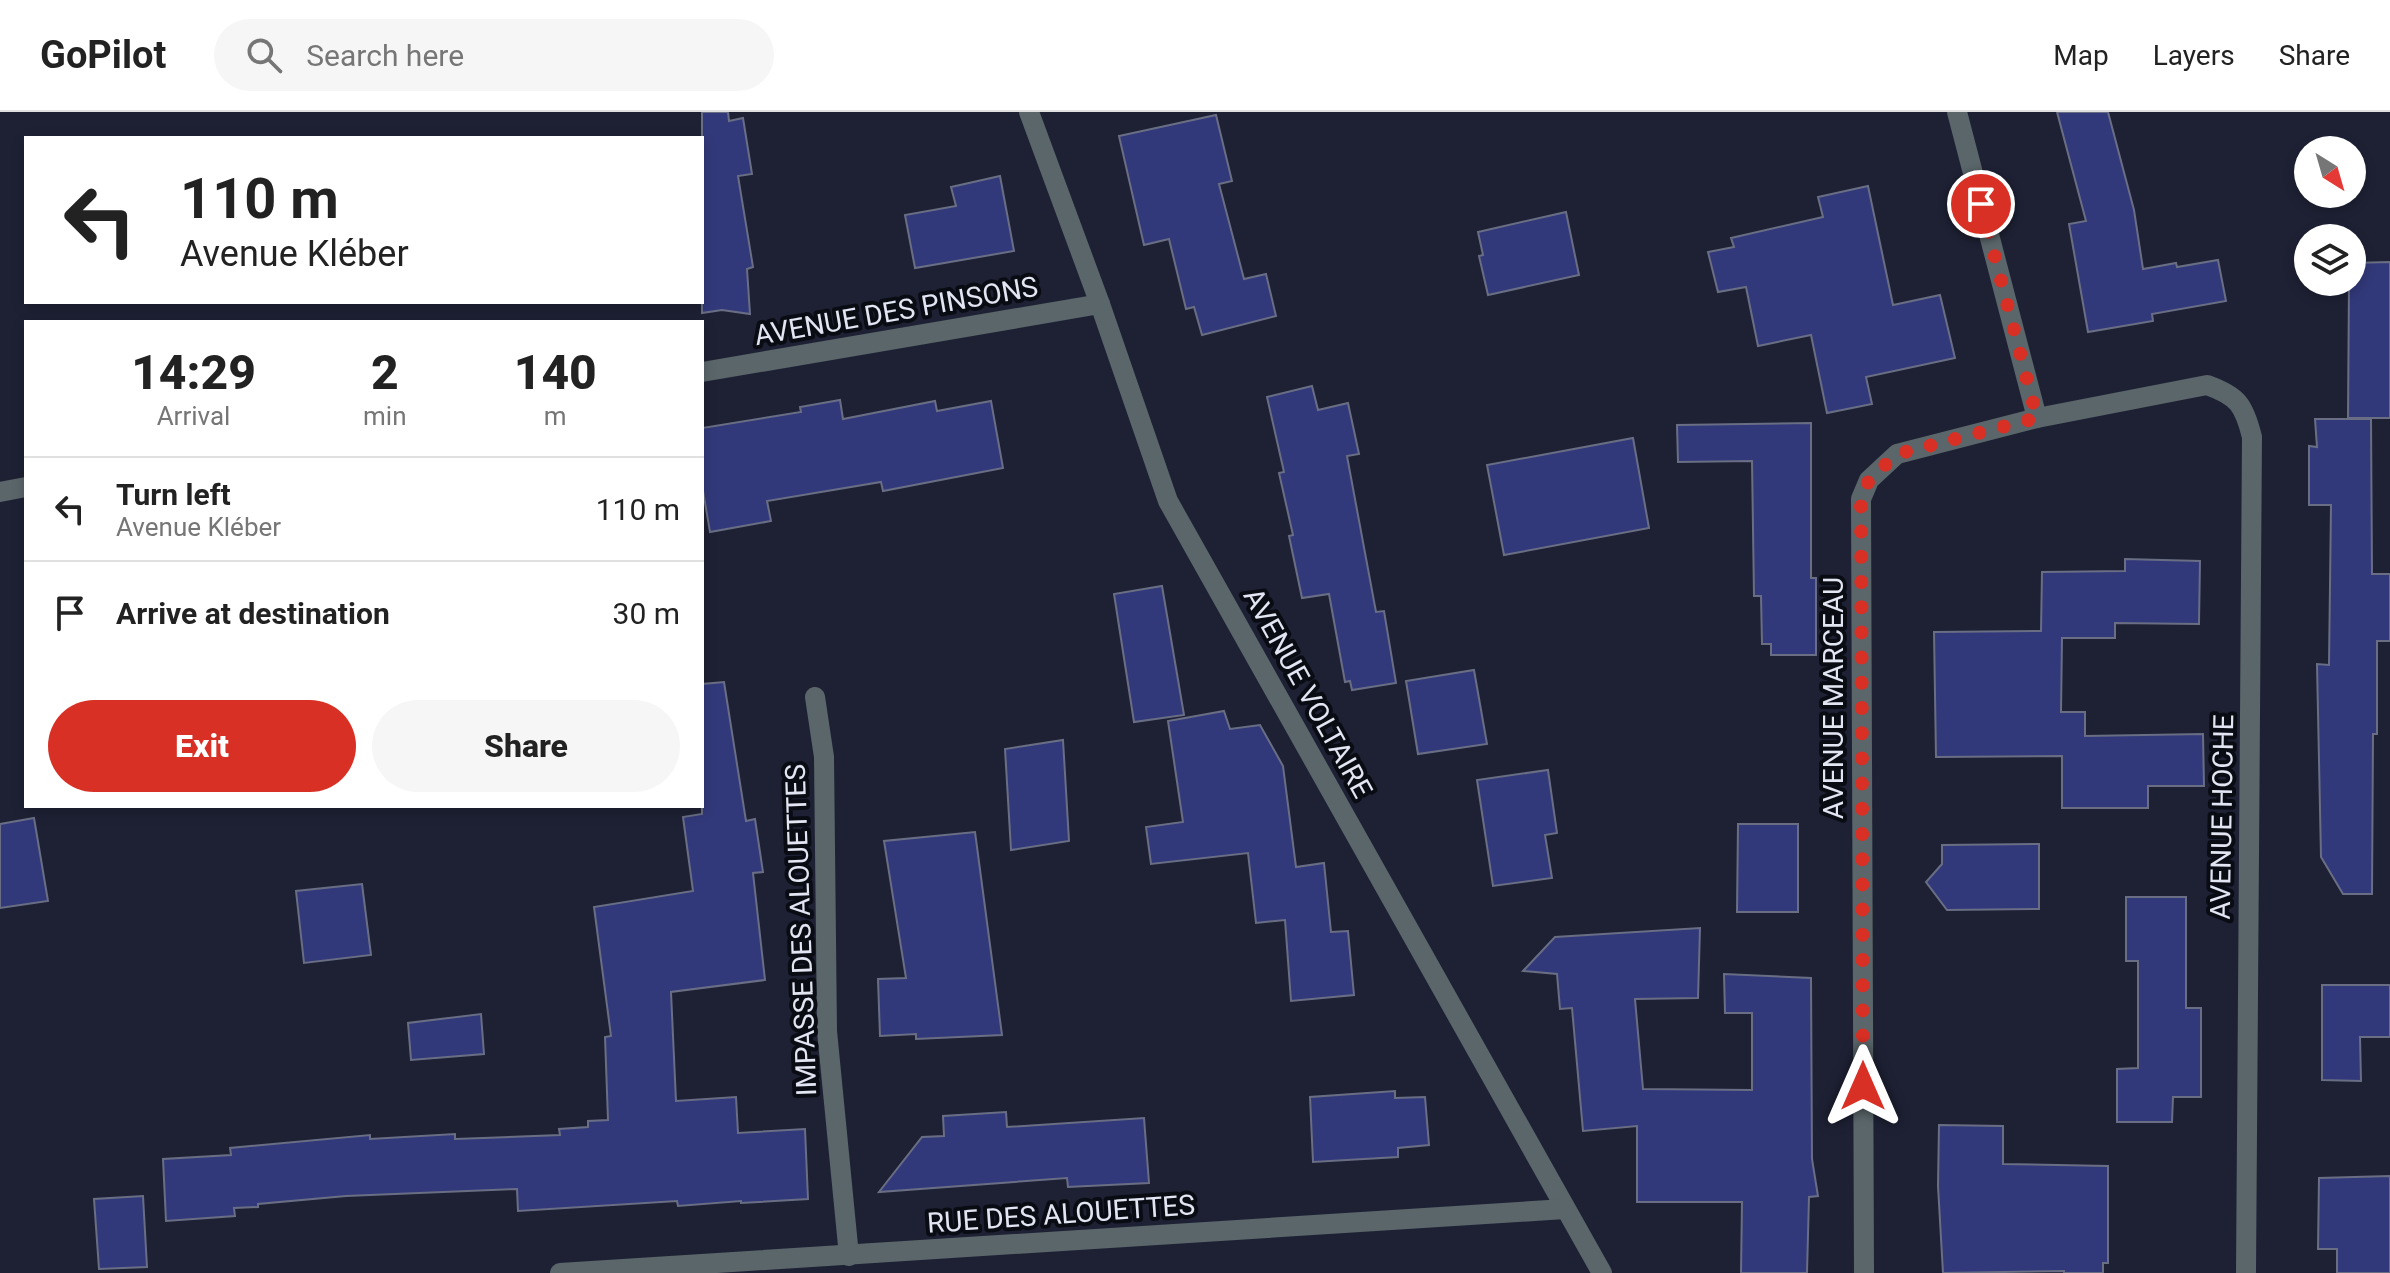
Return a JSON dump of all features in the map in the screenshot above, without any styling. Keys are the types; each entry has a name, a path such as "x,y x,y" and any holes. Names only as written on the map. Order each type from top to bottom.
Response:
{"street":[{"name":"AVENUE VOLTAIRE","path":"1029,112 1168,501 1602,1273"},
{"path":"1957,112 2037,418"},
{"name":"AVENUE DES PINSONS","path":"704,372 1100,304"},
{"name":"AVENUE MARCEAU","path":"1864,1273 1861,499 1869,480 1897,454 2037,418 2207,385"},
{"name":"AVENUE HOCHE","path":"2207,385 2231,393 2246,412 2252,437 2246,1273"},
{"path":"0,492 24,487"},
{"name":"IMPASSE DES ALOUETTES","path":"815,697 824,757 827,1031 849,1256"},
{"name":"RUE DES ALOUETTES","path":"560,1273 1565,1209"}],"building":[{"path":"702,112 728,112 729,121 743,118 752,174 738,176 753,267 747,269 750,314 722,310 702,313"},
{"path":"2057,112 2108,112 2134,210 2143,269 2218,260 2226,301 2152,314 2153,321 2088,332 2069,224 2086,221"},
{"path":"1216,115 1232,181 1219,184 1244,279 1266,274 1276,316 1202,335 1194,307 1186,309 1169,239 1144,245 1119,136"},
{"path":"1000,176 1014,251 915,268 905,215 956,206 951,187"},
{"path":"1868,186 1893,305 1940,295 1955,358 1866,377 1872,404 1827,413 1811,335 1758,346 1746,287 1718,292 1708,252 1734,247 1731,238 1823,217 1818,197"},
{"path":"1566,212 1579,275 1488,295 1479,256 1483,255 1478,232"},
{"path":"2390,262 2390,418 2348,418 2349,296 2366,296 2366,263"},
{"path":"1312,386 1318,410 1348,403 1359,454 1347,456 1376,612 1384,611 1396,683 1352,690 1350,681 1345,682 1329,594 1302,598 1289,536 1293,535 1279,473 1284,472 1267,397"},
{"path":"840,400 843,419 935,401 937,411 991,401 1003,468 883,491 881,482 767,501 771,521 710,532 704,497 704,428 801,412 800,407"},
{"path":"2315,419 2371,419 2372,574 2390,574 2390,641 2377,641 2372,894 2343,894 2321,857 2317,664 2329,665 2331,505 2309,505 2309,446 2317,447"},
{"path":"1811,423 1811,578 1816,578 1816,655 1771,655 1771,644 1762,644 1761,596 1754,596 1752,461 1678,462 1677,425"},
{"path":"1633,438 1649,528 1504,555 1487,465"},
{"path":"2125,559 2200,561 2199,624 2115,623 2115,638 2062,638 2061,712 2085,712 2085,736 2203,734 2204,786 2148,786 2148,808 2062,808 2062,756 1936,757 1934,632 2041,631 2042,572 2125,571"},
{"path":"1162,586 1184,715 1134,722 1114,594"},
{"path":"1474,670 1487,744 1418,754 1406,681"},
{"path":"724,682 746,821 755,819 763,872 753,873 765,980 671,992 676,1101 736,1097 738,1133 805,1129 808,1199 678,1206 677,1201 518,1211 517,1189 346,1196 258,1204 258,1207 234,1208 235,1216 166,1221 163,1159 231,1155 230,1148 370,1135 370,1139 455,1134 455,1139 560,1135 559,1129 588,1127 588,1121 608,1120 605,1037 611,1036 594,907 693,891 683,817 702,814 704,808 704,684"},
{"path":"1224,711 1230,729 1260,725 1283,766 1296,867 1324,863 1331,932 1348,931 1354,995 1291,1001 1285,920 1256,923 1248,853 1151,864 1146,827 1183,822 1168,721"},
{"path":"1063,740 1069,841 1011,850 1005,749"},
{"path":"1548,770 1557,833 1545,835 1552,878 1493,886 1477,780"},
{"path":"34,818 48,901 0,908 0,824"},
{"path":"1738,824 1798,824 1798,912 1737,912"},
{"path":"975,832 1002,1035 916,1039 916,1034 880,1036 878,979 906,978 884,841"},
{"path":"2039,844 2039,909 1947,910 1926,882 1942,864 1942,845"},
{"path":"362,884 371,955 304,963 296,891"},
{"path":"2126,897 2186,897 2186,1008 2201,1008 2201,1097 2173,1097 2172,1122 2117,1122 2117,1069 2138,1068 2138,961 2126,961"},
{"path":"1700,928 1698,998 1635,999 1643,1089 1752,1090 1752,1013 1725,1013 1724,974 1811,978 1812,1159 1818,1196 1809,1197 1807,1273 1741,1273 1742,1202 1637,1202 1637,1126 1583,1131 1572,1008 1560,1009 1557,974 1523,971 1555,937"},
{"path":"2322,985 2390,985 2390,1037 2360,1037 2361,1081 2322,1080"},
{"path":"481,1014 484,1054 411,1060 408,1023"},
{"path":"1395,1091 1395,1098 1425,1097 1429,1145 1398,1148 1398,1157 1313,1162 1310,1097"},
{"path":"1006,1112 1007,1127 1144,1118 1149,1183 1068,1187 1067,1178 879,1192 922,1137 944,1136 943,1116"},
{"path":"1939,1125 2003,1126 2003,1164 2108,1166 2108,1263 2103,1263 2103,1273 1943,1273 1938,1186"},
{"path":"2390,1176 2390,1273 2337,1273 2337,1249 2318,1249 2319,1178"},
{"path":"143,1196 147,1267 99,1269 94,1199"}],"route":[{"path":"1863,1086 1861,499 1869,480 1897,454 2037,418 1981,204"}]}
